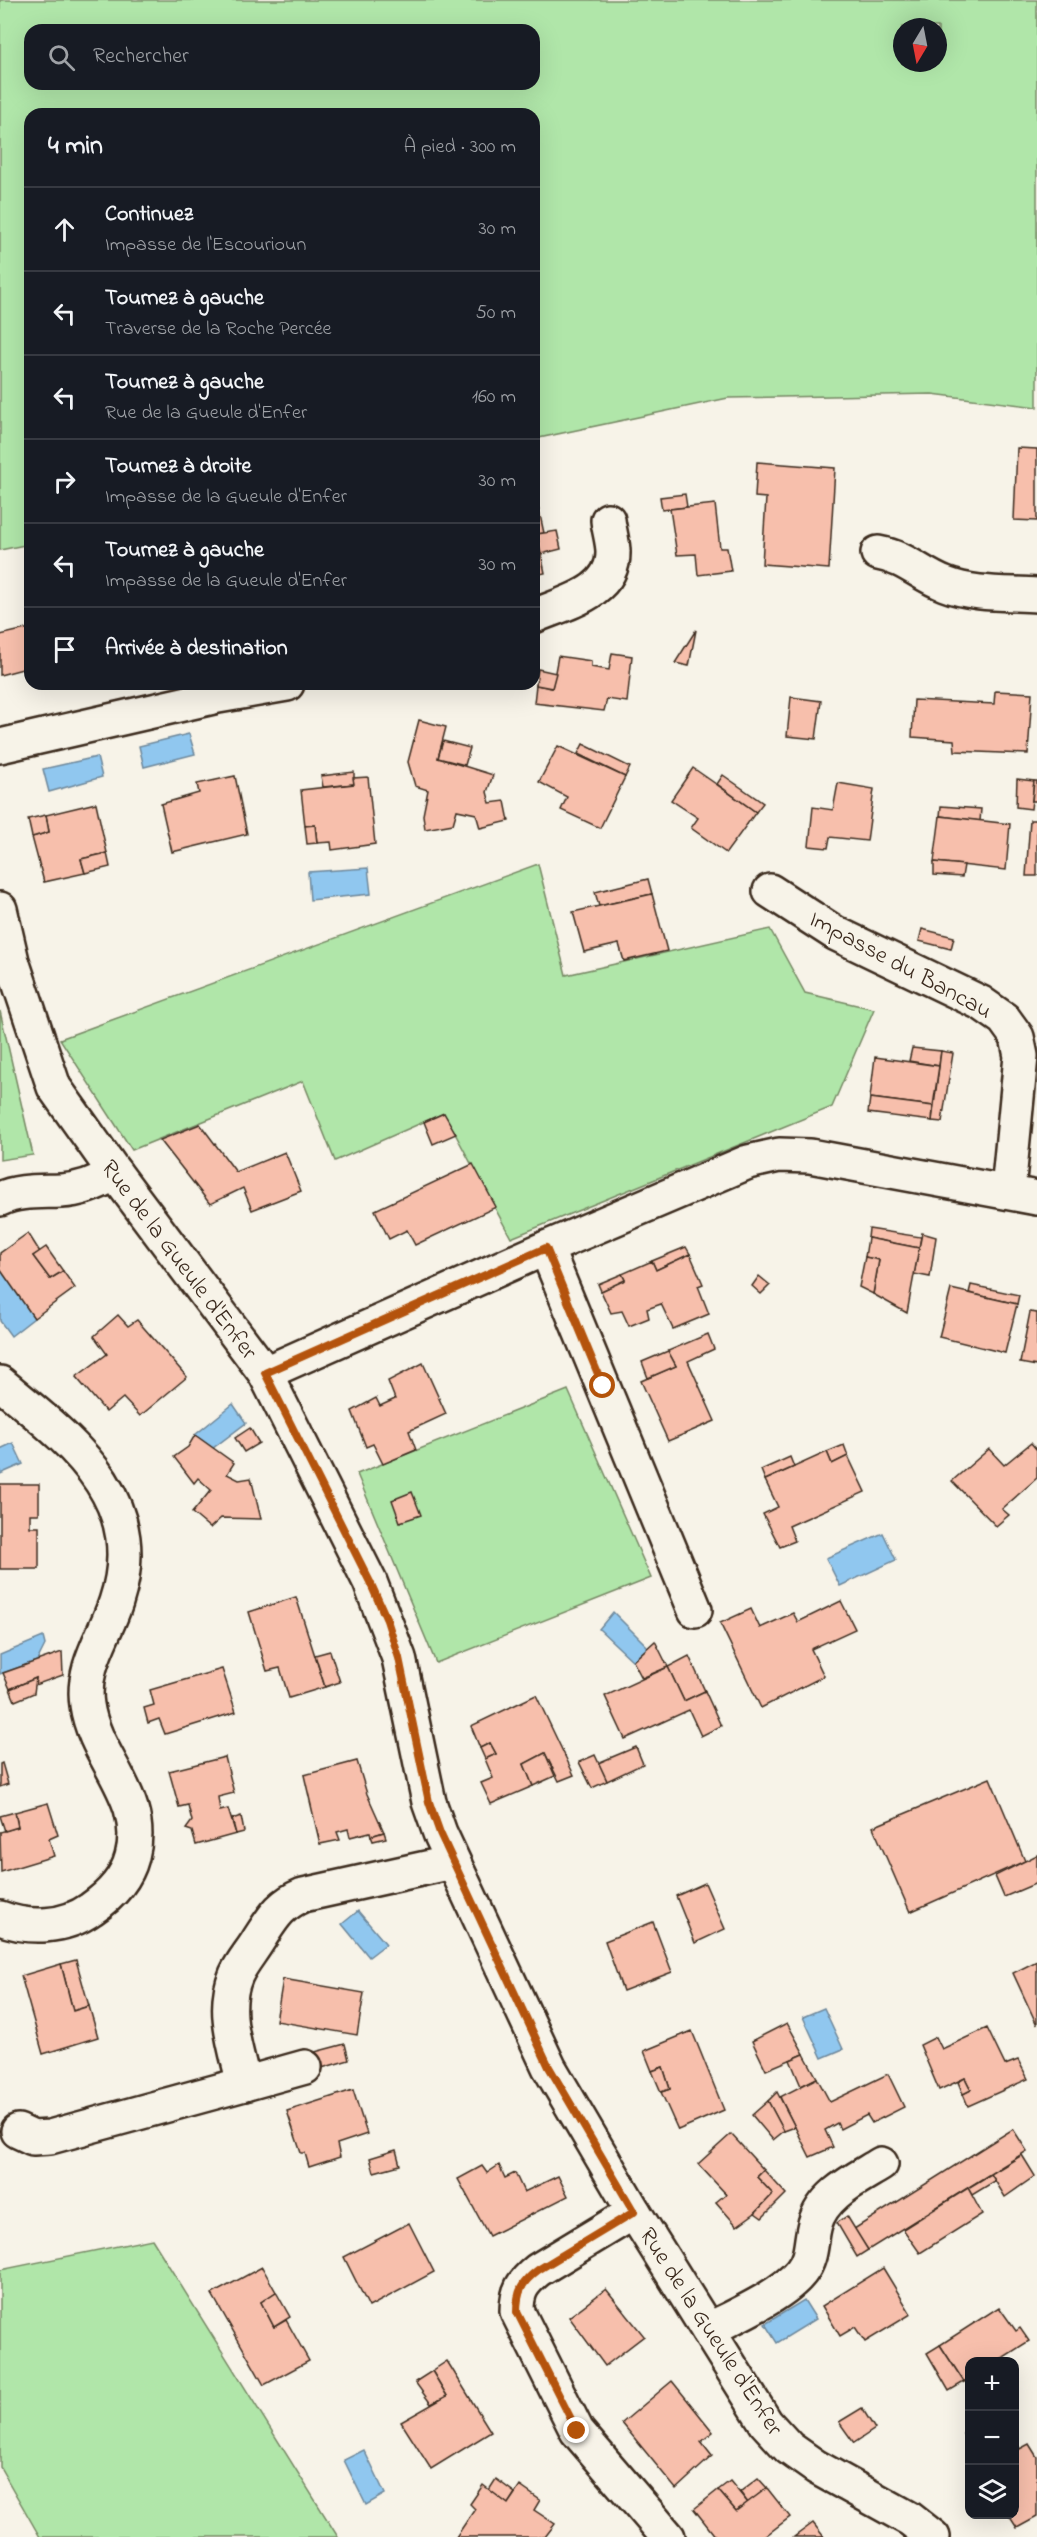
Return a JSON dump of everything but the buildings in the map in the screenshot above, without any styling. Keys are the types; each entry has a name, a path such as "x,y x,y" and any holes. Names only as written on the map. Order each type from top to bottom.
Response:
{"street":[{"path":"540,613 597,589 608,574 613,554 608,520"},
{"path":"878,553 895,556 929,577 965,590 1037,595"},
{"path":"0,746 252,690"},
{"name":"Impasse du Bancau","path":"770,891 835,933 981,1003 1004,1019 1017,1037 1021,1056 1023,1194"},
{"name":"Rue de la Gueule d'Enfer","path":"0,909 12,961 54,1088 265,1373 370,1582 387,1620 399,1658 429,1802 453,1862 549,2067 634,2212 766,2423 789,2448 816,2467 910,2519 933,2537"},
{"path":"265,1373 546,1248 748,1162 779,1155 810,1156 1023,1194"},
{"path":"0,1199 40,1191 80,1189 100,1182 115,1173"},
{"path":"546,1248 695,1610"},
{"path":"0,1383 70,1443 91,1466 108,1490 121,1525 124,1560 116,1601 92,1657 86,1680 86,1697 94,1730 126,1793 135,1818 136,1843 131,1864 121,1883 85,1914 71,1921 51,1924 13,1923 0,1918"},
{"path":"244,2084 230,2025 231,2000 236,1975 276,1913 288,1902 303,1895 453,1862"},
{"path":"18,2131 33,2138 50,2137 304,2067"},
{"path":"708,2330 786,2287 802,2272 811,2254 815,2224 822,2208 835,2194 881,2164"},
{"path":"634,2212 538,2270 524,2281 517,2295 517,2312 577,2431 668,2537"}],"green space":[{"path":"0,0 1037,0 1037,407 932,394 728,398 540,438 540,108 24,108 24,545 0,550"},
{"path":"538,864 566,975 770,929 805,993 874,1009 832,1107 511,1238 444,1113 335,1161 303,1081 132,1150 60,1039"},
{"path":"0,1011 33,1155 0,1160"},
{"path":"568,1390 651,1578 436,1663 357,1474"},
{"path":"152,2239 338,2537 40,2537 0,2467 0,2270"}],"water":[{"path":"189,734 195,754 144,767 139,746"},
{"path":"97,757 102,777 49,792 43,769"},
{"path":"368,868 371,894 310,900 308,872"},
{"path":"0,1269 34,1318 11,1336 0,1321"},
{"path":"233,1404 246,1423 213,1448 195,1435"},
{"path":"13,1443 23,1464 0,1474 0,1449"},
{"path":"883,1533 896,1560 840,1586 826,1558"},
{"path":"613,1612 648,1647 633,1661 599,1629"},
{"path":"43,1637 45,1645 37,1661 0,1674 0,1655"},
{"path":"358,1911 386,1944 369,1957 342,1924"},
{"path":"824,2008 843,2049 822,2058 803,2017"},
{"path":"804,2300 816,2319 777,2343 765,2324"},
{"path":"364,2450 385,2494 366,2505 344,2460"}],"route":[{"path":"577,2431 517,2312 517,2295 524,2281 538,2270 634,2212 549,2067 440,1833 429,1802 399,1658 387,1620 265,1373 546,1248 603,1386"}]}
